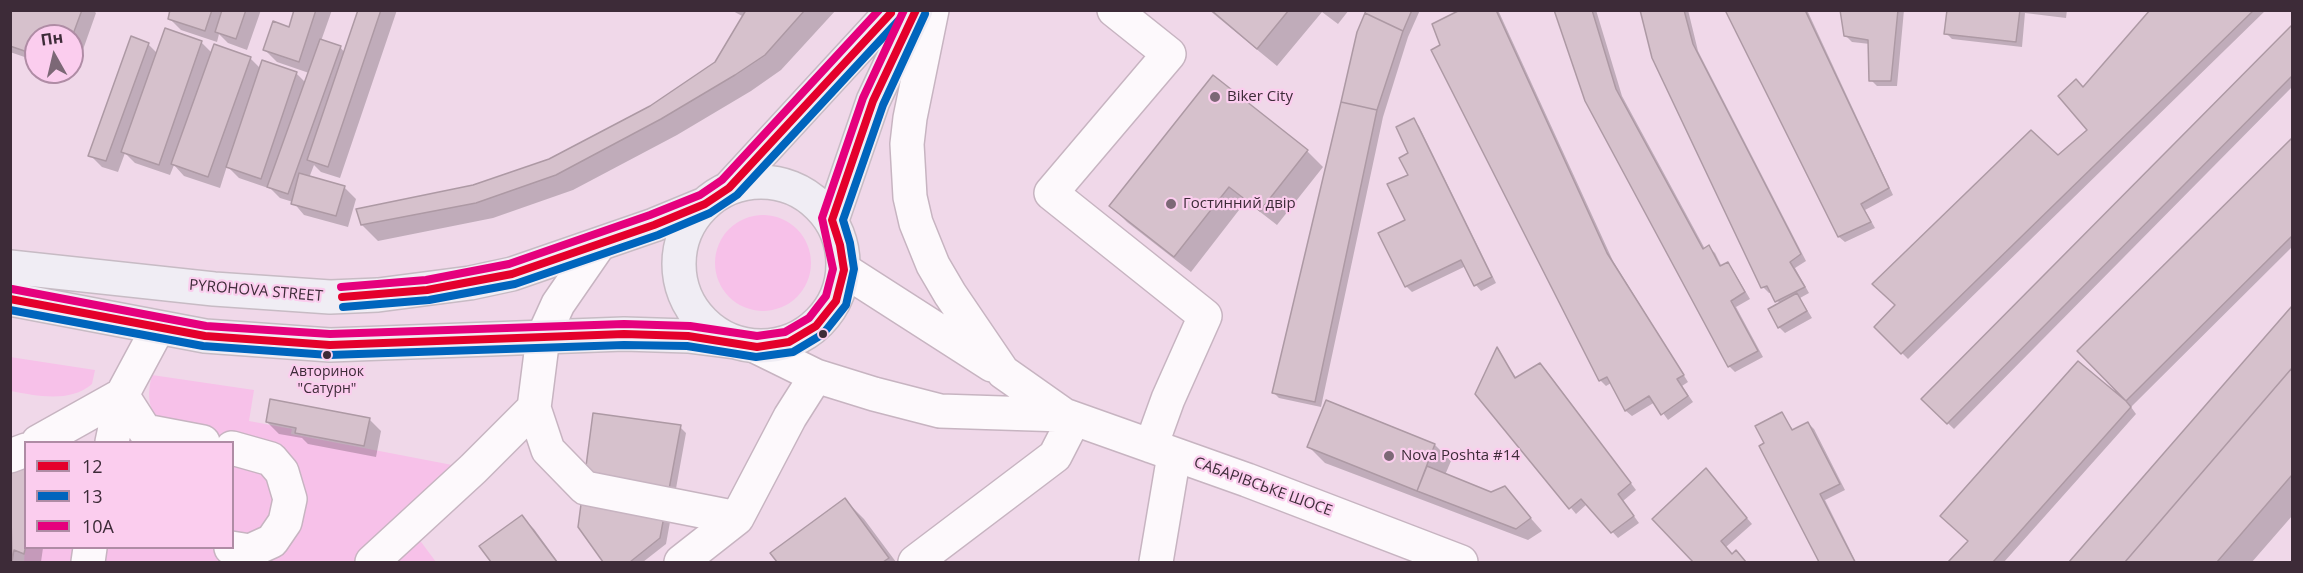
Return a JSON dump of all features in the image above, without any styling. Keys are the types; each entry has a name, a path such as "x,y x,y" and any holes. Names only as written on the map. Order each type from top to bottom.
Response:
{"main road":[{"name":"PYROHOVA STREET","path":"10,267 214,289 330,297 378,295 470,283 512,274 654,225 717,196 893,10"},
{"path":"832,220 873,102 916,10"},
{"path":"10,298 205,336 330,345 656,335 688,336 746,345 789,342 816,326 836,301 844,270 840,245 832,220 812,199 786,185 757,182 717,196 688,227 680,253 681,281 691,308 710,329 746,345"}],"street":[{"path":"932,10 909,127 910,197 916,224 933,265 1003,372"},
{"path":"1114,10 1169,54 1051,193 1205,316 1168,399 1156,562"},
{"path":"598,246 558,304 543,337 534,408 548,450 585,488 736,518"},
{"path":"844,270 1069,417"},
{"path":"112,441 122,395 158,328"},
{"path":"746,345 816,376 940,411 1069,417"},
{"path":"681,562 736,518 790,417 816,376"},
{"path":"40,441 122,395"},
{"path":"122,395 145,431 197,441"},
{"path":"372,562 473,469 534,408"},
{"path":"915,562 1055,456 1069,417"},
{"name":"САБАРІВСЬКЕ ШОСЕ","path":"1069,417 1256,483 1461,562"},
{"path":"234,449 271,459 282,472 290,499 285,522 272,541 250,551 234,548"}],"shaded area":[{"path":"763,215 781,219 797,229 807,245 811,263 807,281 797,297 781,307 763,311 745,307 729,297 719,281 715,263 719,245 729,229 745,219"},
{"path":"10,357 95,370 92,384 74,394 64,396 42,396 11,391"},
{"path":"152,375 254,390 249,421 292,429 291,434 473,469 410,527 436,562 88,562 90,549 234,549 272,541 282,472 234,454 234,441 200,441 175,429 153,412 149,389"},
{"path":"234,459 278,482 269,526 247,536 234,533"},
{"path":"25,549 80,549 77,562 24,562"}],"building":[{"path":"10,10 82,10 77,24 24,24 24,51 10,46"},
{"path":"170,10 212,10 205,31 168,19"},
{"path":"222,10 246,10 236,39 215,32"},
{"path":"294,10 316,10 299,62 263,50 273,21 289,27"},
{"path":"358,10 381,10 328,167 307,160"},
{"path":"746,10 805,10 765,55 735,75 661,119 556,175 476,203 361,225 356,209 473,185 549,159 650,106 715,62"},
{"path":"1211,10 1289,10 1257,49"},
{"path":"1366,10 1412,10 1403,31 1365,13"},
{"path":"1460,10 1496,10 1607,253 1684,375 1677,379 1688,396 1661,415 1649,396 1625,411 1607,377 1599,381 1431,50 1440,45 1432,24"},
{"path":"1554,10 1592,10 1616,89 1703,249 1709,245 1720,266 1728,262 1745,292 1731,301 1758,351 1728,367 1585,101"},
{"path":"1640,10 1684,10 1693,44 1801,254 1790,262 1805,287 1775,302 1767,286 1761,288 1652,58"},
{"path":"1725,10 1805,10 1889,188 1861,204 1871,222 1838,237"},
{"path":"1840,10 1898,10 1891,81 1869,81 1868,40 1844,36"},
{"path":"1947,10 2020,10 2016,42 1944,34"},
{"path":"2150,10 2254,10 1901,354 1874,327 1895,305 1872,284 2031,130 2058,155 2087,130 2058,96 2076,79 2083,87"},
{"path":"1365,13 1403,31 1377,110 1341,102 1357,32"},
{"path":"2292,25 2292,76 1947,424 1921,399"},
{"path":"165,28 202,41 159,165 121,152"},
{"path":"131,36 149,43 106,161 88,156"},
{"path":"320,39 341,46 288,194 267,187"},
{"path":"214,44 251,57 208,177 171,164"},
{"path":"262,60 297,72 261,179 226,167"},
{"path":"1213,75 1308,150 1260,211 1229,187 1174,257 1109,206"},
{"path":"1341,102 1377,110 1315,402 1272,393"},
{"path":"1414,118 1492,277 1474,286 1461,260 1405,287 1378,233 1405,220 1387,184 1408,175 1399,158 1408,153 1396,127"},
{"path":"2292,138 2292,236 2126,401 2077,351"},
{"path":"299,173 345,186 336,216 291,204"},
{"path":"1797,293 1807,311 1778,328 1768,309"},
{"path":"2292,306 2292,368 2125,562 2069,562"},
{"path":"1497,347 1515,378 1540,363 1631,483 1618,494 1634,516 1611,533 1581,499 1569,509 1475,394"},
{"path":"2078,361 2131,407 1993,562 1948,562 1968,541 1940,516"},
{"path":"2292,368 2292,475 2217,562 2125,562"},
{"path":"270,399 370,418 364,446 295,433 296,428 266,422"},
{"path":"1326,400 1435,444 1417,491 1307,447"},
{"path":"1782,412 1792,430 1808,422 1840,484 1820,494 1855,562 1819,562 1759,446 1764,443 1755,426"},
{"path":"593,413 681,425 660,538 630,562 603,562 578,527"},
{"path":"10,466 24,469 25,549 24,554 14,550 12,562"},
{"path":"1427,466 1491,492 1505,486 1531,518 1516,529 1417,491"},
{"path":"1706,468 1747,518 1721,541 1732,554 1736,550 1746,562 1693,562 1652,519"},
{"path":"845,498 889,558 883,562 777,562 770,553"},
{"path":"522,515 557,562 491,562 479,546"}],"transit line":[{"name":"10А","path":"341,287 426,280 509,264 650,215 700,195 722,180 879,10"},
{"name":"10А","path":"12,289 206,326 330,334 624,324 690,326 757,336 785,332 809,318 826,296 833,269 822,218 863,98 904,10"},
{"name":"12","path":"10,299 205,336 330,345 624,334 688,336 757,347 789,342 816,326 836,301 844,270 840,245 832,220 873,101 916,10"},
{"name":"12","path":"342,297 427,290 512,274 654,225 705,204 729,188 891,13"},
{"name":"13","path":"10,310 203,346 329,355 624,345 687,346 756,357 793,352 823,334 846,305 854,269 843,220 883,105 925,14"},
{"name":"13","path":"343,307 429,300 515,284 658,235 710,213 737,195 899,20"}],"place":[{"name":"Biker City","path":"1215,97"},
{"name":"Гостинний двір","path":"1171,204"},
{"name":"Авторинок \"Сатурн\"","path":"327,355"},
{"name":"Nova Poshta #14","path":"1389,456"}]}
